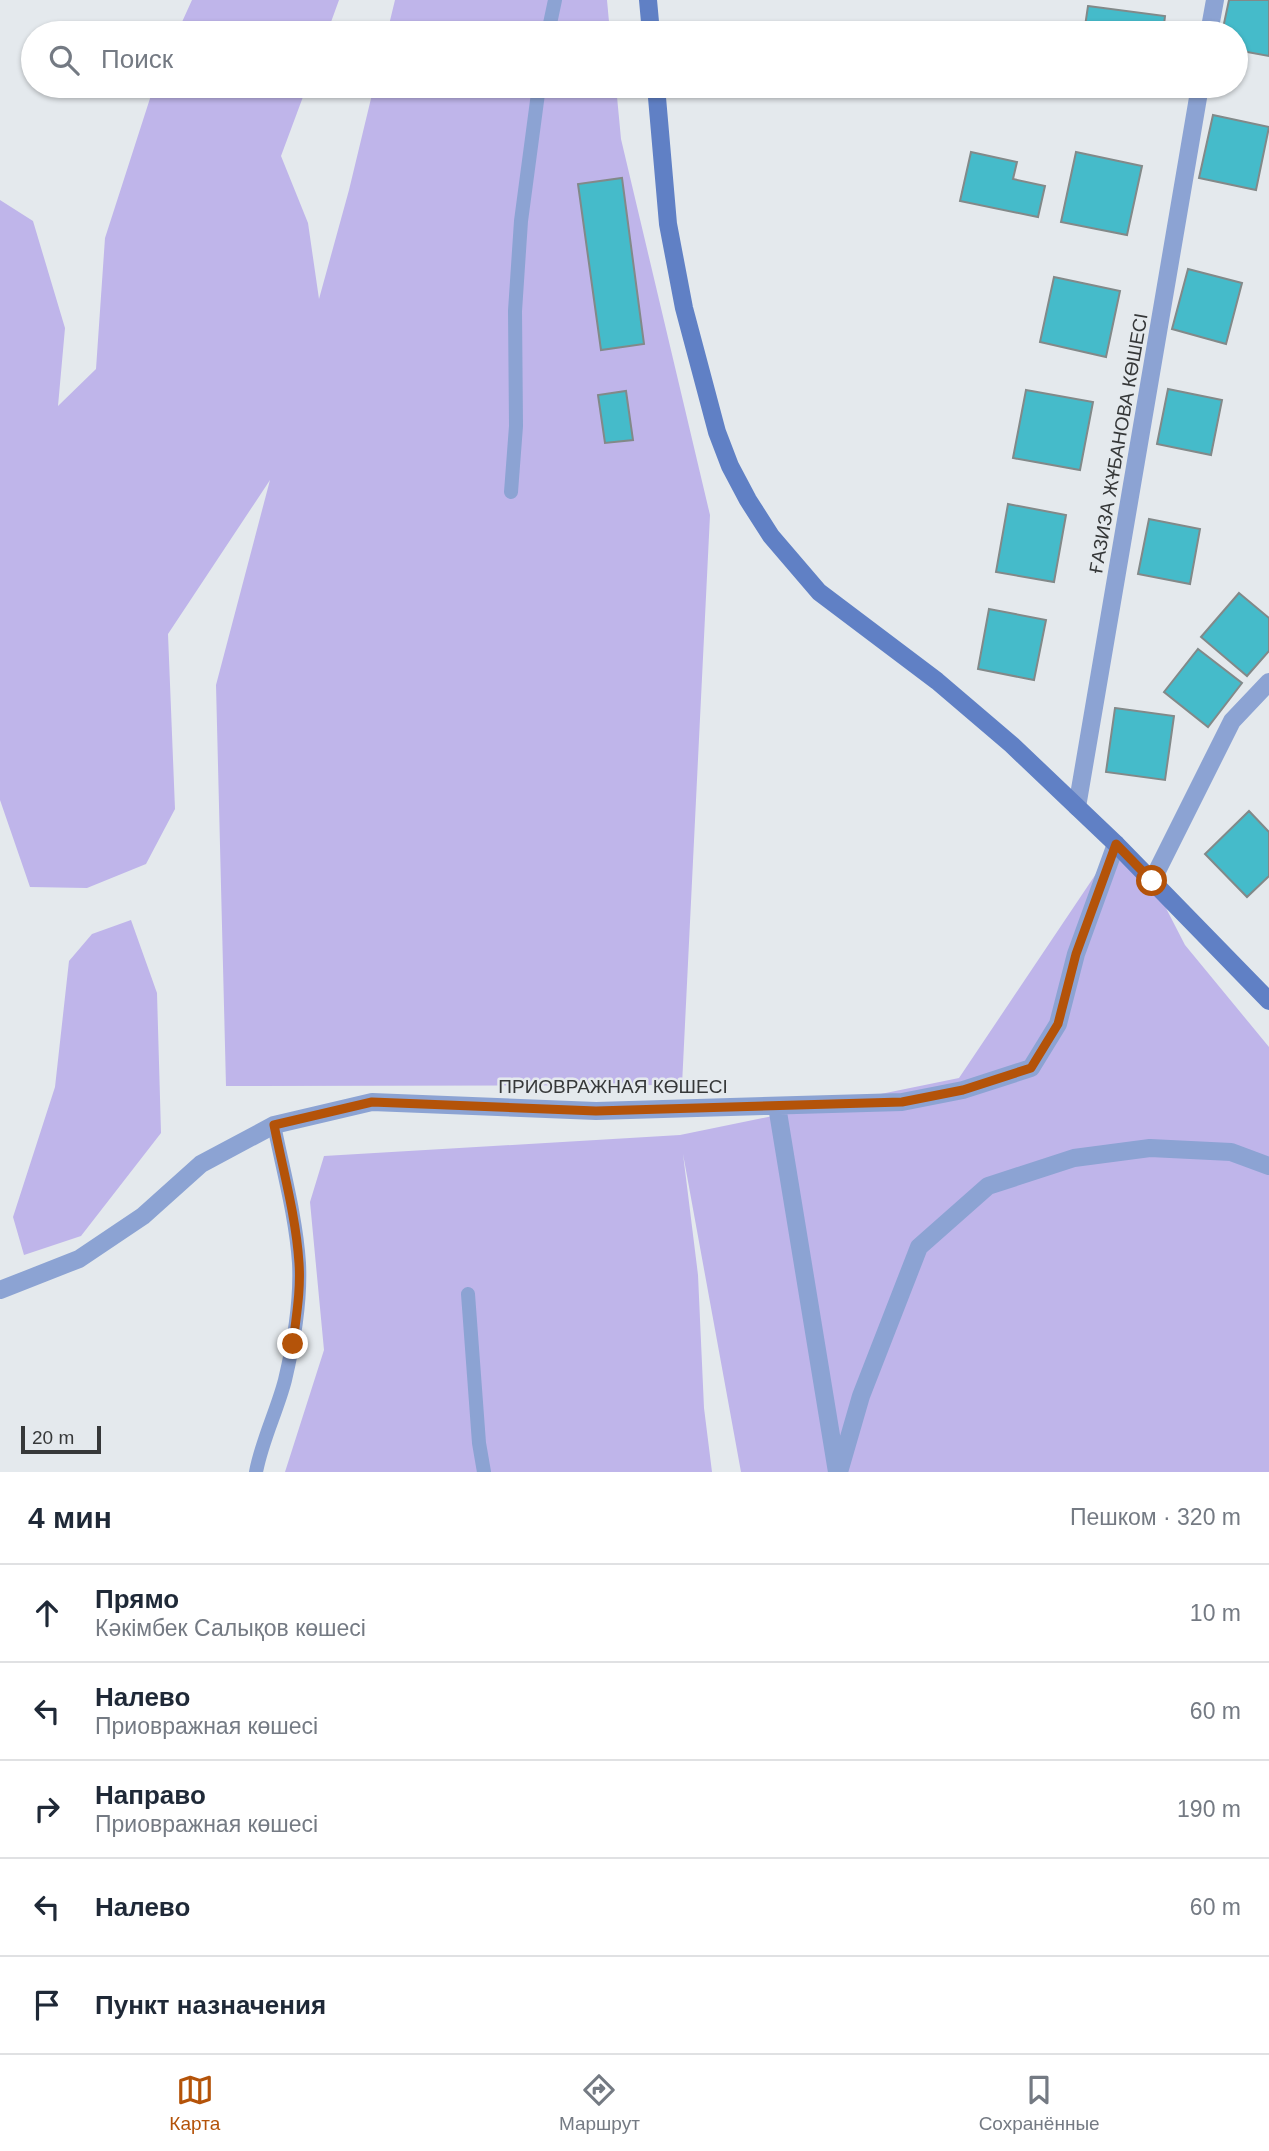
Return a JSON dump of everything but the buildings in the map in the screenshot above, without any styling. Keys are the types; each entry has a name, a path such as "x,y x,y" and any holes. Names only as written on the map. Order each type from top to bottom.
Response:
{"street":[{"path":"648,0 650,21"},
{"path":"1211,21 1215,0"},
{"path":"657,98 668,224 684,308 717,432 730,466 771,536 818,592 937,681 1012,745 1116,844 1269,1001"},
{"name":"ҒАЗИЗА ЖҰБАНОВА КӨШЕСІ","path":"1077,807 1198,98"},
{"path":"1152,881 1232,721 1269,682"},
{"name":"ПРИОВРАЖНАЯ КӨШЕСІ","path":"0,1290 79,1259 143,1216 201,1164 274,1125 372,1102 596,1111 902,1102 963,1090 1031,1068 1058,1024 1076,954 1116,844"},
{"path":"777,1106 838,1472"},
{"path":"838,1472 861,1396 919,1247 988,1186 1074,1158 1150,1148 1231,1152 1269,1166"}],"lane":[{"path":"551,21 555,0"},
{"path":"511,492 516,426 515,311 521,221 537,98"},
{"path":"256,1472 262,1444 284,1382 293,1344 299,1297 296,1235 274,1125"},
{"path":"468,1294 479,1443 484,1472"}],"shaded area":[{"path":"192,0 339,0 331,21 182,21"},
{"path":"395,0 607,0 609,21 390,21"},
{"path":"150,98 303,98 281,156 308,223 319,299 371,98 617,98 621,139 710,515 682,1085 226,1086 216,685 270,480 168,634 175,809 146,864 87,888 30,887 0,800 0,200 33,221 65,328 58,406 96,369 105,238"},
{"path":"1116,844 1152,881 1185,945 1269,1047 1269,1472 741,1472 683,1154 698,1275 704,1408 712,1472 285,1472 324,1350 310,1202 324,1156 680,1135 959,1078"},
{"path":"131,920 157,993 161,1133 81,1236 24,1255 13,1217 55,1087 69,961 92,934"}],"route":[{"path":"293,1344 299,1297 299,1264 296,1235 274,1125 372,1102 596,1111 902,1102 963,1090 1031,1068 1058,1024 1076,954 1116,844 1152,881"}]}
